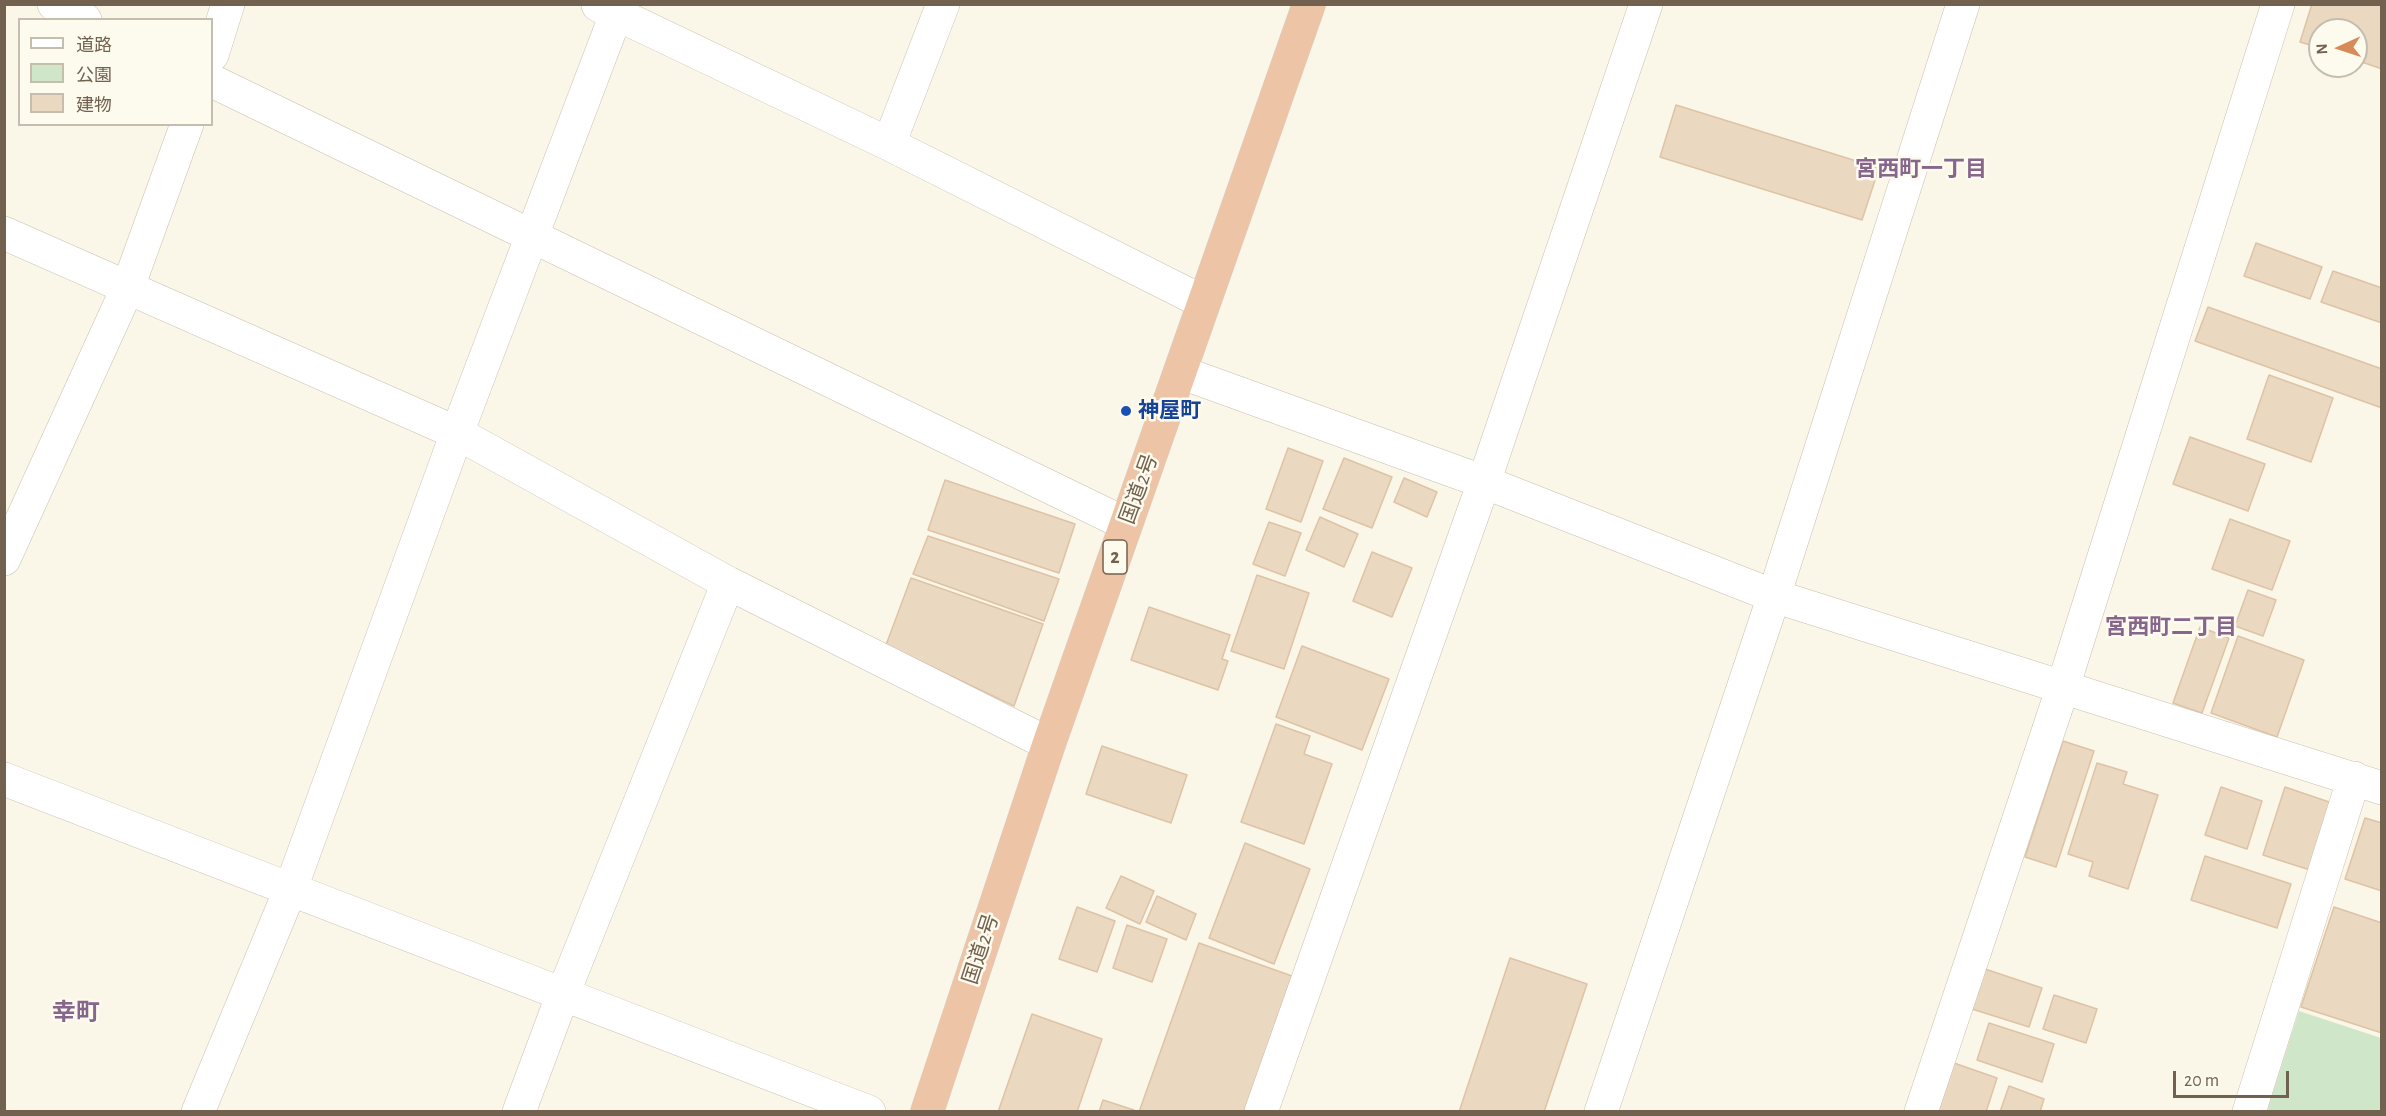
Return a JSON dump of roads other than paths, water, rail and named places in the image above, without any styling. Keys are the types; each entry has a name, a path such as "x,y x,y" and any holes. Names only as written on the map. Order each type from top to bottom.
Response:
{"highway":[{"name":"国道2号","path":"927,1112 1049,744 1309,4"}],"street":[{"path":"54,4 81,18"},
{"path":"213,52 228,4"},
{"path":"889,144 943,4"},
{"path":"1261,1112 1484,482 1646,4"},
{"path":"1601,1112 1774,596 1963,4"},
{"path":"1921,1112 2063,687 2278,4"},
{"path":"198,1112 291,888 530,237 611,8 889,144 1203,303"},
{"path":"213,81 1126,524"},
{"path":"4,559 128,287 186,126"},
{"path":"4,233 457,433 728,583 1049,744"},
{"path":"1180,372 1484,482 1774,596 2368,783 2248,1112"},
{"path":"519,1112 563,994 728,583"},
{"path":"4,779 869,1112"}],"place":[{"name":"神屋町","path":"1126,411"}],"district":[{"name":"宮西町一丁目","path":"1921,169"},
{"name":"宮西町二丁目","path":"2171,627"},
{"name":"幸町","path":"76,1013"}]}
